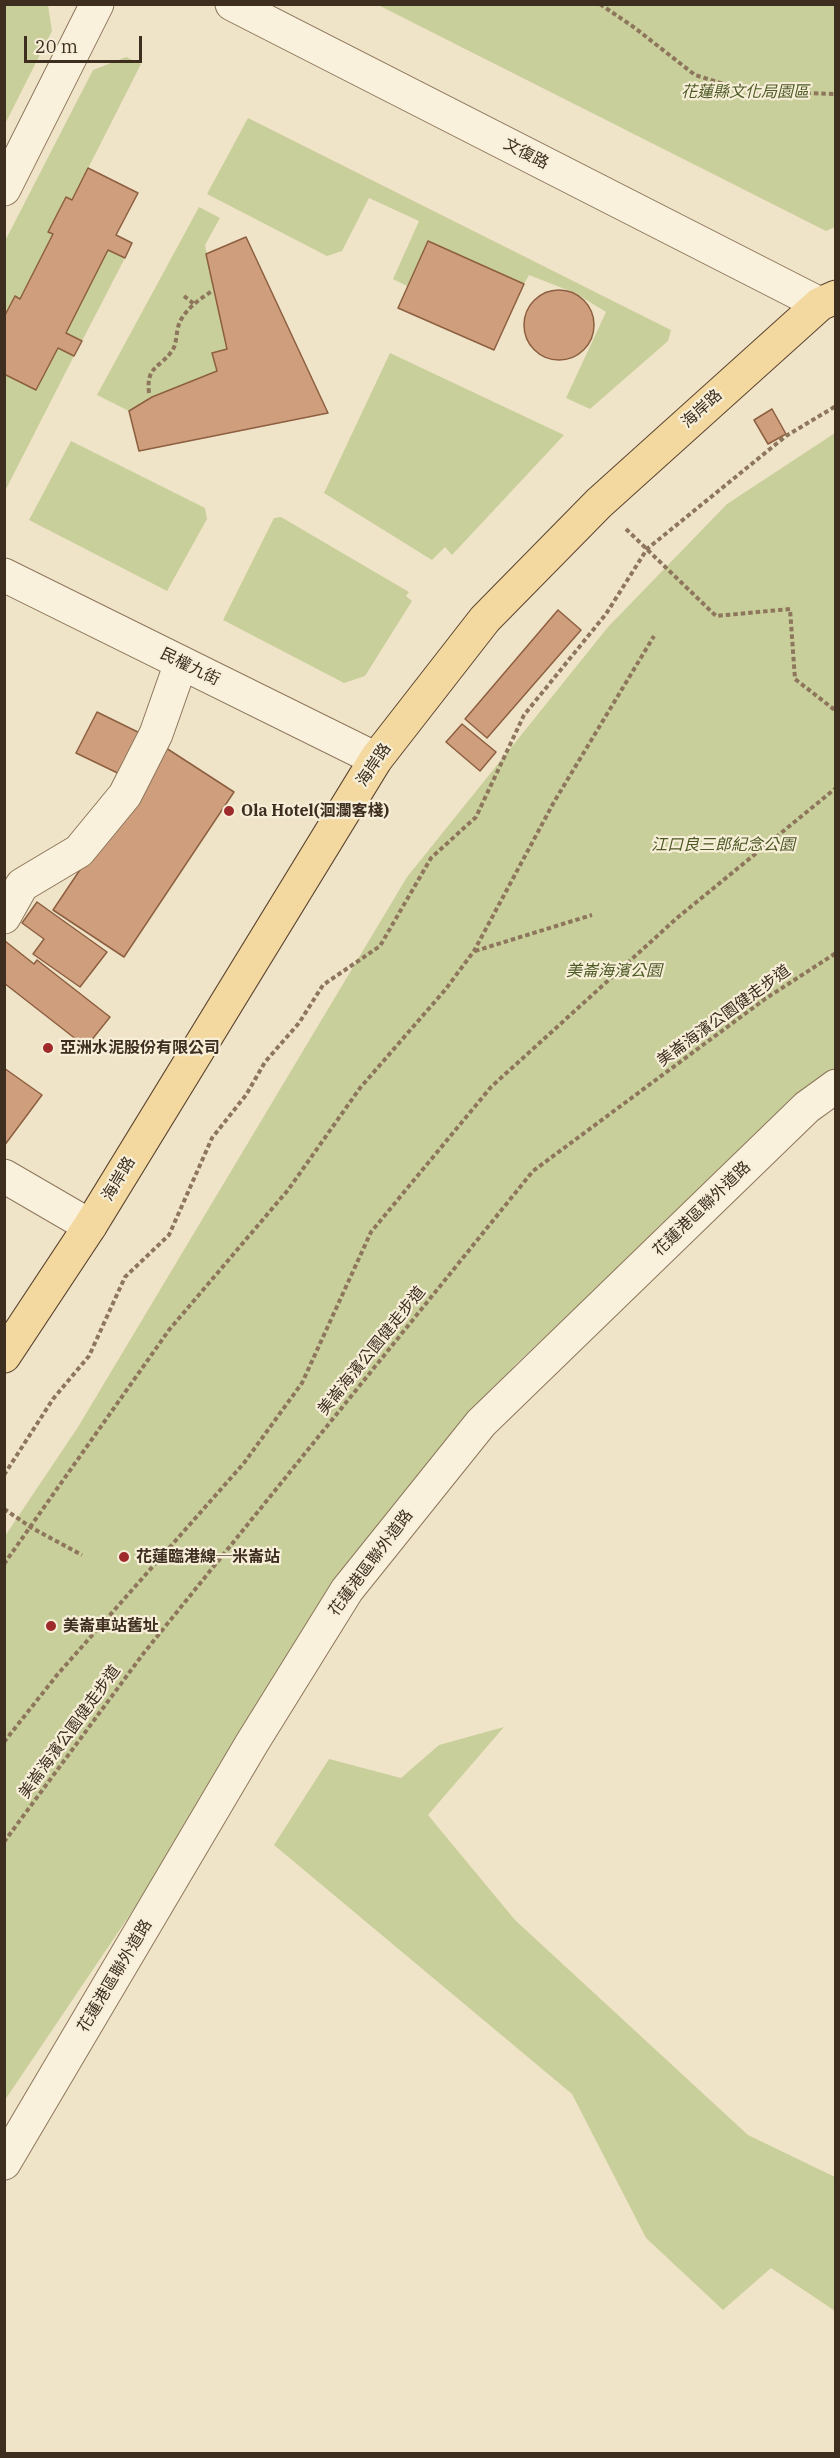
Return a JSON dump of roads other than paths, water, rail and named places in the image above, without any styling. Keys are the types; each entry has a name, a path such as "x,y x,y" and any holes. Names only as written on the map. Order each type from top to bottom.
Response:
{"main road":[{"name":"海岸路","path":"4,1356 90,1226 376,759 485,619 599,503 828,301"}],"street":[{"path":"4,189 97,4"},
{"name":"文復路","path":"232,4 828,301"},
{"name":"民權九街","path":"6,580 376,759"},
{"path":"4,916 22,885 79,851 125,795 156,734 181,663"},
{"name":"花蓮港區聯外道路","path":"4,2163 252,1743 347,1590 482,1423 807,1107 836,1086"},
{"path":"4,1176 90,1226"}],"place":[{"name":"Ola Hotel(洄瀾客棧)","path":"229,811"},
{"name":"亞洲水泥股份有限公司","path":"48,1048"},
{"name":"花蓮臨港線─米崙站","path":"124,1557"},
{"name":"美崙車站舊址","path":"51,1626"}],"park label":[{"name":"花蓮縣文化局園區","path":"745,92"},
{"name":"江口良三郎紀念公園","path":"723,845"},
{"name":"美崙海濱公園","path":"614,971"}]}
